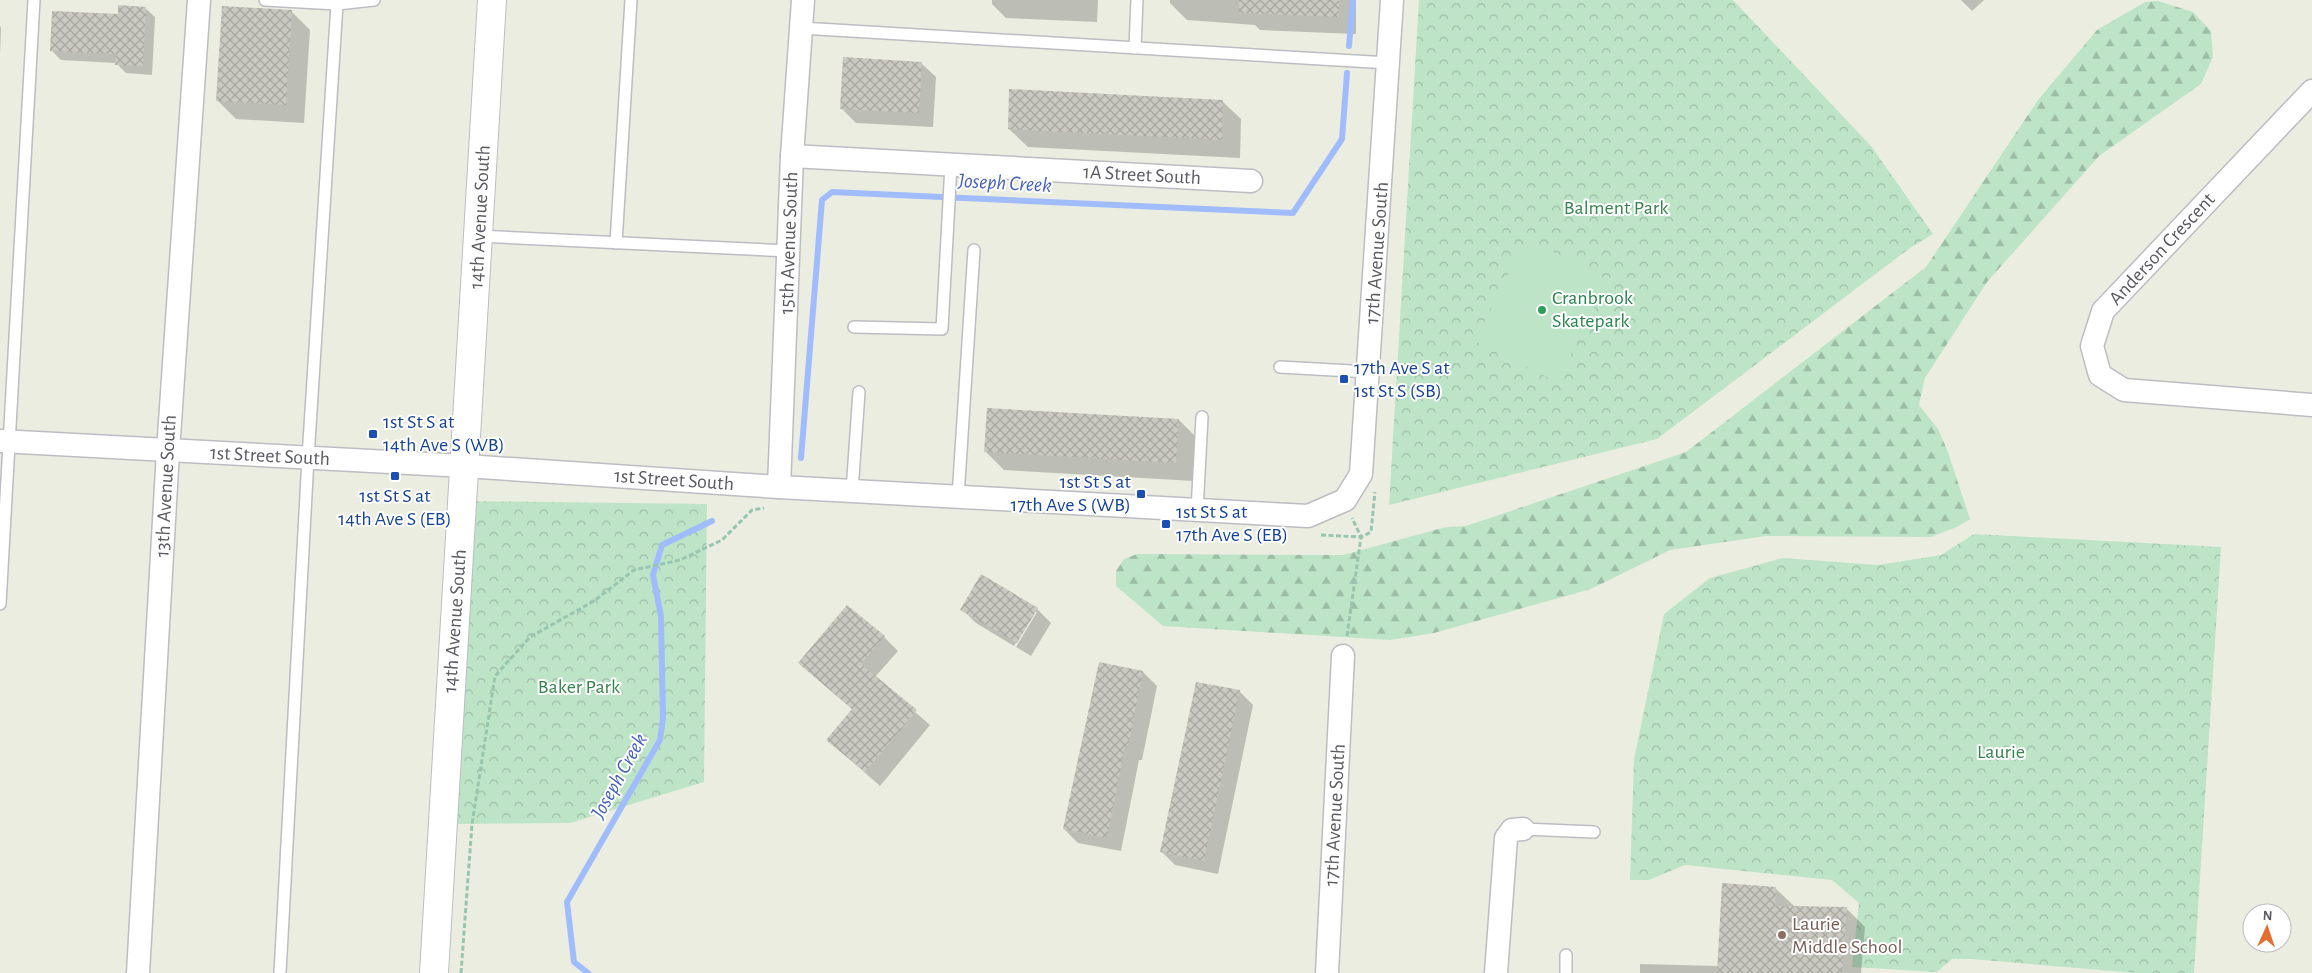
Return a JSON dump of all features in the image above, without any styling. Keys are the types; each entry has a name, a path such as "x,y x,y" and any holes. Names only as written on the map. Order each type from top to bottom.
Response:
{"street":[{"name":"13th Avenue South","path":"138,973 168,451 199,0"},
{"name":"14th Avenue South","path":"434,973 492,0"},
{"name":"15th Avenue South","path":"779,487 792,156 803,0"},
{"name":"17th Avenue South","path":"1345,500 1361,474 1392,0"},
{"name":"Anderson Crescent","path":"2312,91 2103,311 2092,346 2100,375 2124,390 2312,405"},
{"name":"1A Street South","path":"792,156 1252,181"},
{"name":"1st Street South","path":"4,442 465,466 779,487 1308,516 1345,500"},
{"name":"17th Avenue South","path":"1327,973 1343,656"},
{"path":"1496,973 1506,838 1512,830 1523,829"}],"lane":[{"path":"0,604 4,442 34,0"},
{"path":"265,0 338,4 374,0"},
{"path":"616,243 631,0"},
{"path":"1135,48 1137,0"},
{"path":"280,973 308,459 338,4"},
{"path":"801,28 1389,63"},
{"path":"854,327 942,329 951,164"},
{"path":"478,236 789,251"},
{"path":"958,497 974,250"},
{"path":"1280,367 1369,372"},
{"path":"852,491 858,392"},
{"path":"1197,510 1202,417"},
{"path":"1523,829 1594,832"},
{"path":"1566,954 1566,973"}],"path":[{"path":"1345,500 1361,537 1348,629"}],"green space":[{"name":"Balment Park","path":"1419,0 1733,0 1871,146 1933,234 1910,248 1657,439 1389,505"},
{"path":"2158,1 2193,12 2211,31 2213,57 2201,84 2099,156 1987,282 1925,378 1919,405 1938,429 1948,452 1970,519 1957,527 1931,537 1766,536 1670,550 1591,589 1434,633 1390,640 1163,626 1116,586 1116,571 1124,559 1137,554 1343,555 1446,527 1466,526 1686,452 1926,267 2038,100 2097,30 2145,2"},
{"name":"Cranbrook Skatepark","path":"1526,238 1608,280 1557,382 1475,341"},
{"name":"Baker Park","path":"457,501 707,504 704,782 570,823 449,824"},
{"name":"Laurie","path":"1974,534 2221,547 2194,973 2136,973 1971,959 1952,959 1937,972 1852,967 1859,903 1832,880 1685,865 1649,880 1630,880 1634,759 1664,614 1710,578 1783,558 1878,565 1941,555"}],"building":[{"path":"1239,0 1339,0 1339,17 1238,13"},
{"path":"118,5 146,7 143,66 115,65 116,54 50,51 52,11 118,14"},
{"path":"222,6 292,10 286,105 216,101"},
{"path":"843,57 922,62 919,113 840,109"},
{"path":"1009,89 1223,100 1222,140 1008,129"},
{"path":"987,408 1179,419 1176,463 984,452"},
{"path":"981,574 1038,608 1017,643 960,610"},
{"path":"847,605 885,636 861,664 917,710 865,772 826,740 852,709 798,663"},
{"path":"1099,662 1143,671 1128,747 1125,746 1107,838 1063,829"},
{"path":"1196,682 1240,690 1204,861 1160,852"},
{"name":"Laurie Middle School","path":"1722,883 1776,887 1775,906 1847,907 1842,973 1717,973"}],"waterway":[{"name":"Joseph Creek","path":"1349,46 1353,0"},
{"name":"Joseph Creek","path":"801,458 822,200 832,192 1293,213 1342,139 1347,73"},
{"name":"Joseph Creek","path":"588,973 574,962 567,902 660,740 663,719 661,616 653,575 662,545 712,521"}],"place":[{"name":"Cranbrook Skatepark","path":"1542,310"},
{"name":"17th Ave S at 1st St S (SB)","path":"1344,379"},
{"name":"1st St S at 14th Ave S (WB)","path":"373,434"},
{"name":"1st St S at 14th Ave S (EB)","path":"395,476"},
{"name":"1st St S at 17th Ave S (WB)","path":"1141,494"},
{"name":"1st St S at 17th Ave S (EB)","path":"1166,524"},
{"name":"Laurie Middle School","path":"1782,935"}]}
